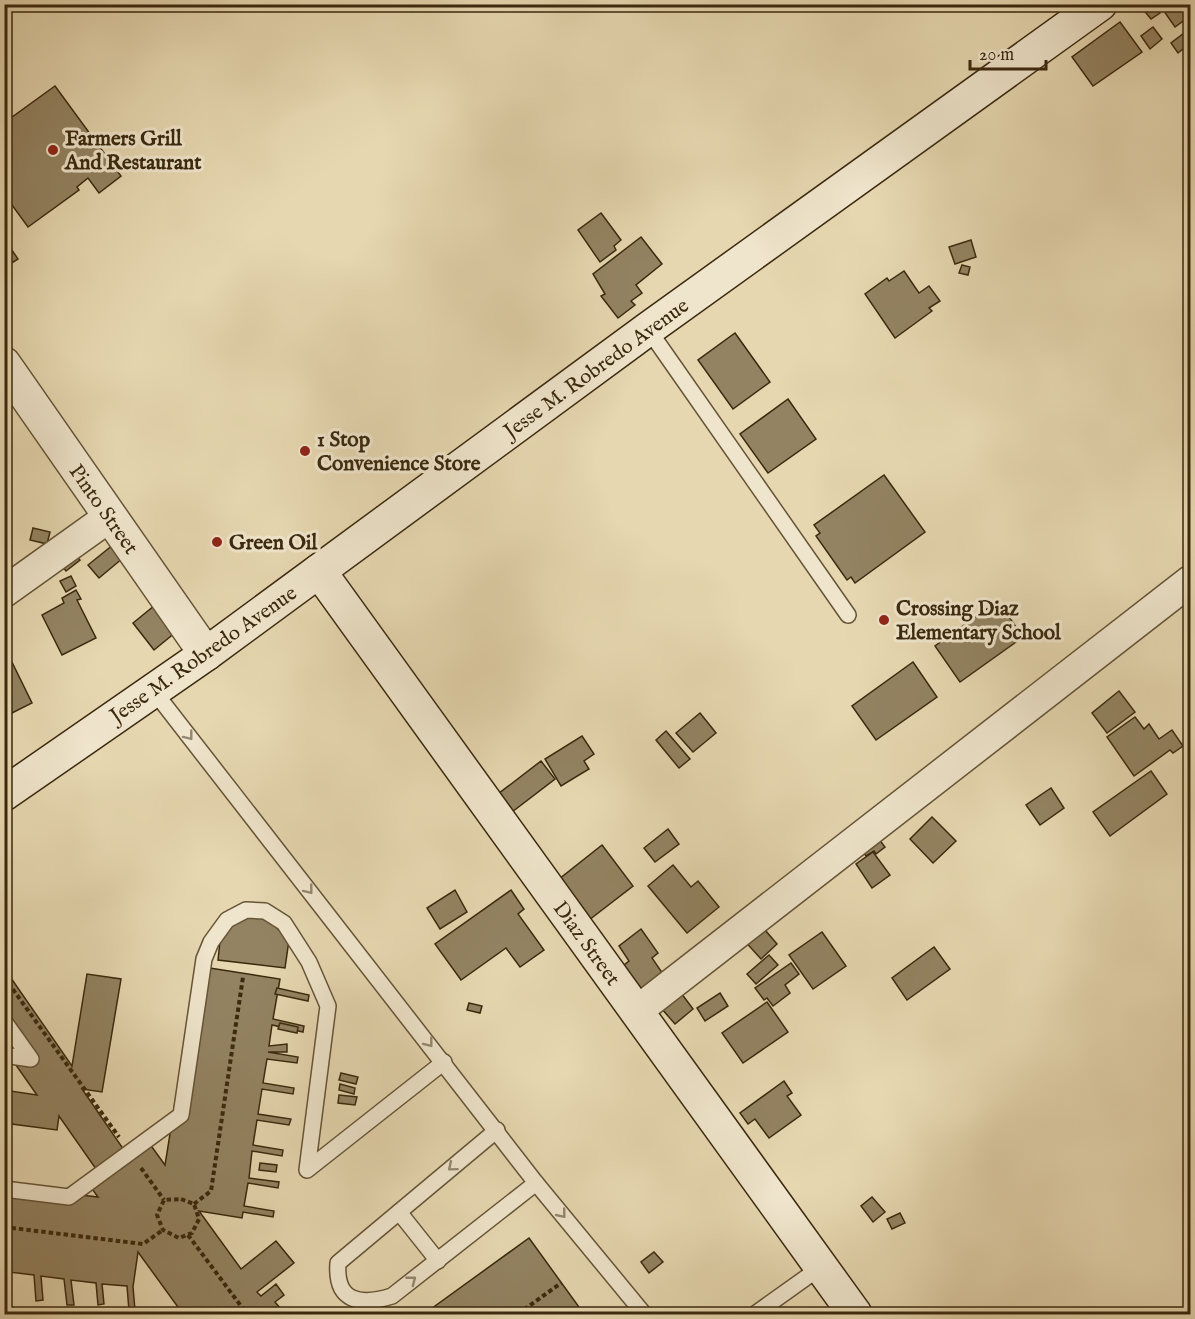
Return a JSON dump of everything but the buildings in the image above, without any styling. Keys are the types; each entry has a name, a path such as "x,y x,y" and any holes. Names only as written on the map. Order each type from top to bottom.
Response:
{"main road":[{"name":"Jesse M. Robredo Avenue","path":"4,794 206,654 648,329 1100,4"},
{"name":"Pinto Street","path":"4,364 206,654"},
{"name":"Diaz Street","path":"319,571 855,1314"}],"street":[{"path":"4,592 109,517"},
{"path":"637,1011 1191,580"}],"lane":[{"path":"648,329 848,615"},
{"path":"153,690 536,1183 644,1314"},
{"path":"4,1189 69,1197 181,1115 204,959 211,942 227,920 246,910 265,911 284,922 309,962 328,1006 307,1170 444,1062"},
{"path":"4,1021 31,1059 4,1055"},
{"path":"497,1130 338,1263 336,1280 348,1297 370,1303 392,1296 536,1183"},
{"path":"399,1212 438,1261"},
{"path":"755,1314 821,1267"}],"path":[{"path":"4,977 164,1200"},
{"path":"194,1204 211,1191 243,977"},
{"path":"181,1198 194,1204 199,1219 192,1233 179,1238 163,1230 157,1215 164,1200 181,1198"},
{"path":"4,1227 143,1244 163,1230"},
{"path":"188,1235 247,1314"},
{"path":"518,1314 561,1283"}],"place":[{"name":"Farmers Grill And Restaurant","path":"53,150"},
{"name":"1 Stop Convenience Store","path":"305,451"},
{"name":"Green Oil","path":"217,542"},
{"name":"Crossing Diaz Elementary School","path":"884,620"}]}
